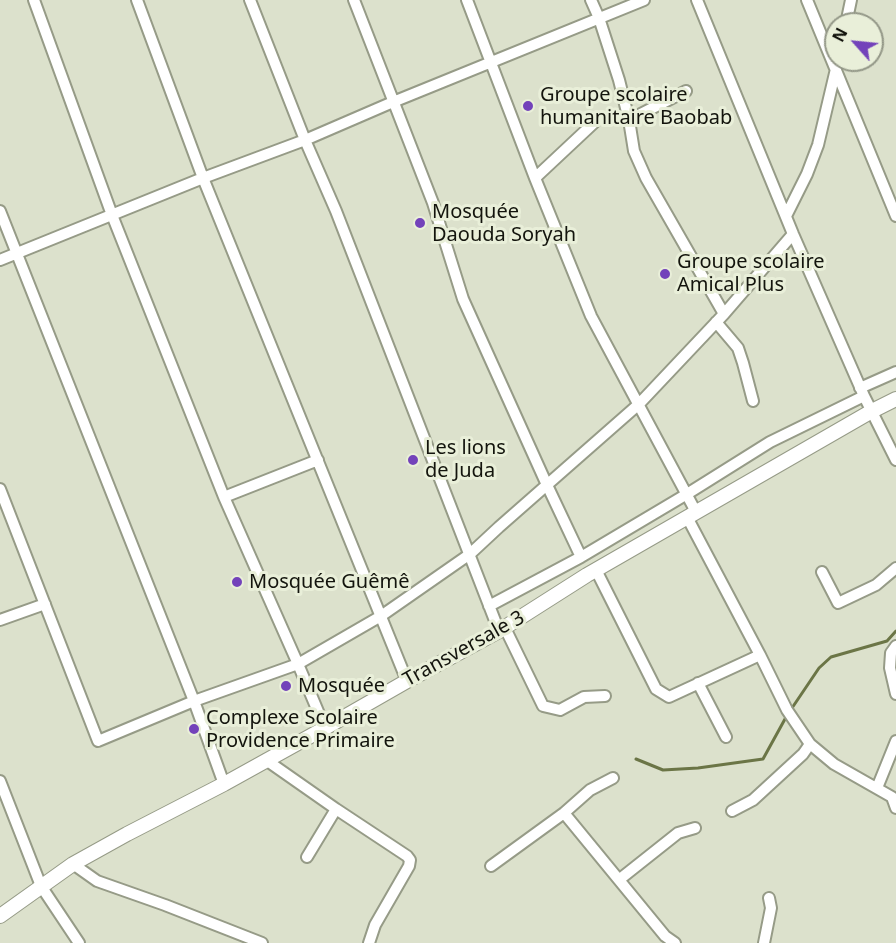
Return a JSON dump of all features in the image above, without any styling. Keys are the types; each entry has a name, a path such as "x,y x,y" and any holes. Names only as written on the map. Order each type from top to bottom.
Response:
{"main road":[{"name":"Transversale 3","path":"0,916 73,864 224,784 502,630 596,570 896,399"}],"street":[{"path":"34,0 112,215 224,496 325,728"},
{"path":"137,0 203,178 407,681"},
{"path":"250,0 336,212 489,606 543,706 560,710 584,697 605,696"},
{"path":"354,0 433,203 463,299 580,556"},
{"path":"466,0 591,316 687,494 692,515 787,710 810,744 834,764 892,797 896,808"},
{"path":"591,0 619,80 634,151 646,178 738,348 753,401"},
{"path":"0,260 203,178 305,140 644,0"},
{"path":"697,0 793,234 862,392 896,460"},
{"path":"807,0 824,37"},
{"path":"786,216 807,174 818,145 835,72"},
{"path":"840,72 896,216"},
{"path":"629,120 686,91"},
{"path":"535,178 598,119"},
{"path":"0,211 194,701 224,784"},
{"path":"0,489 98,741 194,701 298,664 381,616 470,554 639,404 720,318 793,234"},
{"path":"489,606 687,494 770,442 896,372"},
{"path":"224,496 318,460"},
{"path":"822,572 838,603 876,585 896,568"},
{"path":"596,570 656,689 669,697 760,655"},
{"path":"0,620 45,604"},
{"path":"896,646 891,653 890,668 896,694"},
{"path":"698,684 726,737"},
{"path":"877,788 896,741"},
{"path":"732,811 753,800 803,754 810,744"},
{"path":"266,760 410,860 409,866 375,925 369,943"},
{"path":"491,866 564,813 590,790 612,778"},
{"path":"0,781 41,886 79,943"},
{"path":"307,857 336,809"},
{"path":"564,813 665,936 675,943"},
{"path":"620,879 678,833 695,828"},
{"path":"73,864 97,881 262,943"},
{"path":"764,943 771,908 769,898"}],"waterway":[{"path":"792,708 819,668 831,657 887,641 896,631"},
{"path":"636,759 663,770 698,768 763,759 785,719"}],"place":[{"name":"Groupe scolaire humanitaire Baobab","path":"528,106"},
{"name":"Mosquée Daouda Soryah","path":"420,223"},
{"name":"Groupe scolaire Amical Plus","path":"665,274"},
{"name":"Les lions de Juda","path":"413,460"},
{"name":"Mosquée Guêmê","path":"237,582"},
{"name":"Mosquée","path":"286,686"},
{"name":"Complexe Scolaire Providence Primaire","path":"194,729"}]}
